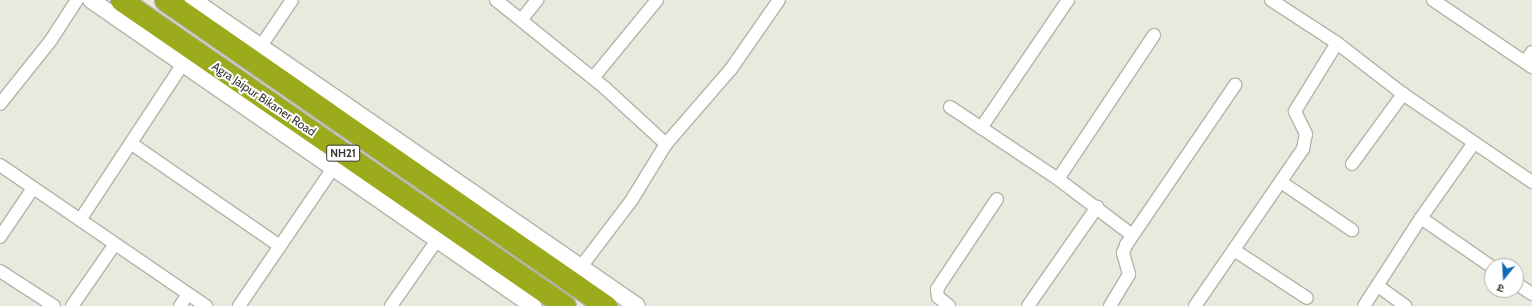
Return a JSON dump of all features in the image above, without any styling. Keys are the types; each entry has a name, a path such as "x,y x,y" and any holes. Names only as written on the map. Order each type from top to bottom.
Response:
{"highway":[{"name":"Agra Jaipur Bikaner Road","path":"121,0 565,306"},
{"name":"Agra Jaipur Bikaner Road","path":"165,0 606,306"}],"street":[{"path":"0,104 51,40 77,0"},
{"path":"91,0 533,306"},
{"path":"194,0 637,306"},
{"path":"261,46 292,0"},
{"path":"496,0 593,78 666,144"},
{"path":"521,20 537,0"},
{"path":"593,78 657,0"},
{"path":"580,268 631,201 666,144 730,68 780,0"},
{"path":"981,128 1068,0"},
{"path":"1271,0 1336,43 1403,94 1532,182"},
{"path":"1433,0 1451,5 1528,65 1532,52"},
{"path":"1058,179 1154,35"},
{"path":"1195,306 1282,182 1306,144 1306,134 1295,116 1297,104 1336,43"},
{"path":"80,220 184,64"},
{"path":"1110,306 1129,274 1123,253 1132,235 1235,85"},
{"path":"1352,164 1403,94"},
{"path":"950,108 1058,179 1097,207 1132,235"},
{"path":"1364,306 1421,218 1474,143"},
{"path":"132,144 280,246"},
{"path":"0,165 206,306"},
{"path":"239,306 333,168"},
{"path":"1282,182 1352,230"},
{"path":"0,237 33,188"},
{"path":"949,306 938,297 937,289 998,199"},
{"path":"1028,306 1097,207"},
{"path":"1421,218 1484,261"},
{"path":"391,306 437,240"},
{"path":"72,306 115,244"},
{"path":"1234,250 1307,298"},
{"path":"0,271 54,306"},
{"path":"1378,286 1406,306"},
{"path":"180,306 188,294"}]}
